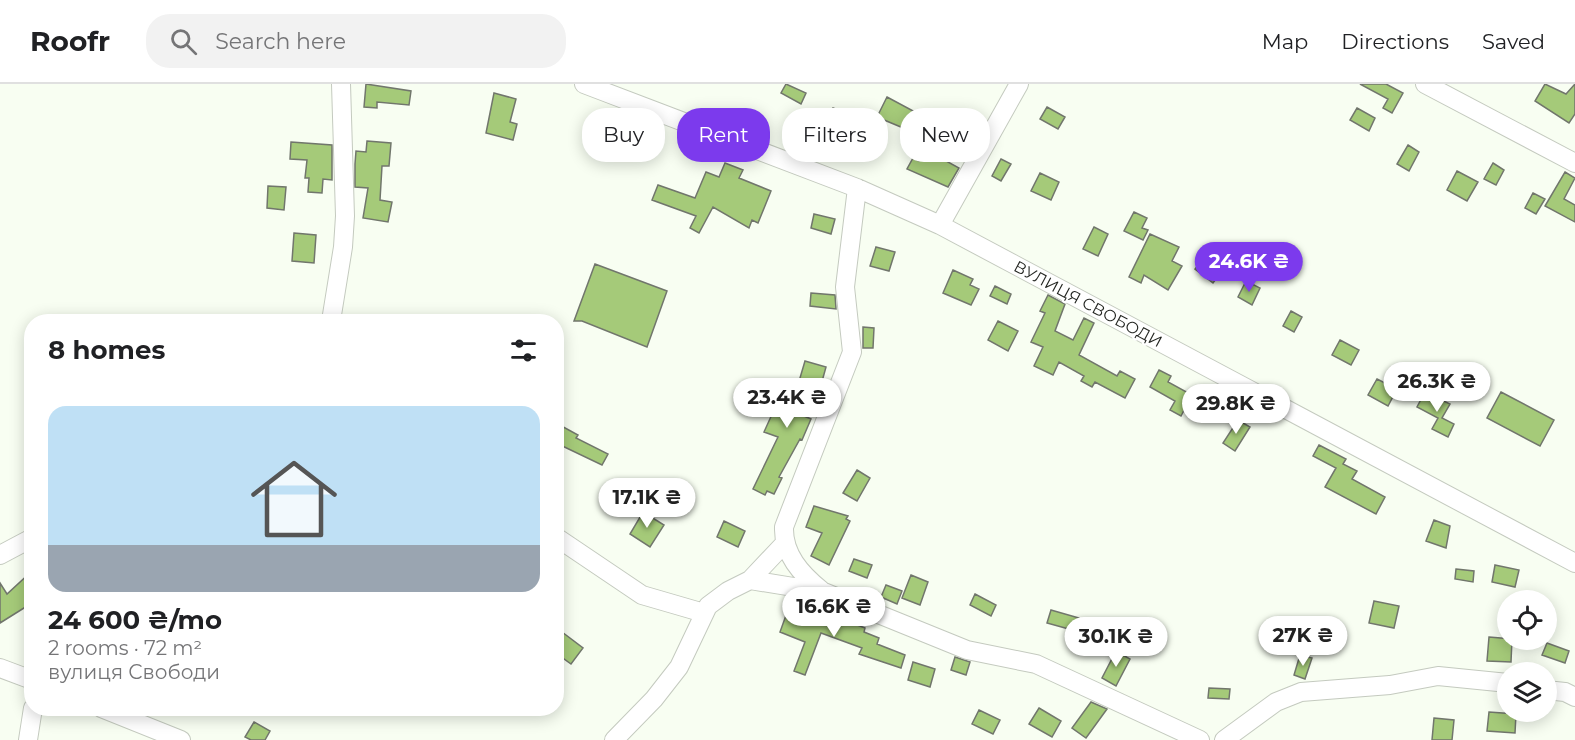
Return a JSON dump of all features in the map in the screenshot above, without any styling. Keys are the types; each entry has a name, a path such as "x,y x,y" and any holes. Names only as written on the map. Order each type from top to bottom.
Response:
{"street":[{"path":"332,314 343,247 345,216 341,84"},
{"name":"ВУЛИЦЯ СВОБОДИ","path":"584,84 857,188 940,225 1575,563"},
{"path":"940,225 1019,84"},
{"path":"1425,84 1575,163"},
{"path":"824,592 797,567 784,544 786,517 852,352 845,287 857,188"},
{"path":"0,555 24,542"},
{"path":"564,542 642,595 704,613"},
{"path":"614,740 654,699 679,667 704,613 728,591 750,580 784,544"},
{"path":"750,580 824,592 967,650 1036,664 1200,740"},
{"path":"0,668 24,677"},
{"path":"1224,740 1276,702 1301,692 1390,686 1438,676 1497,682"},
{"path":"1557,691 1575,697"},
{"path":"28,740 32,716"},
{"path":"121,716 181,740"}],"building":[{"path":"366,84 411,91 409,105 377,102 377,108 364,107"},
{"path":"786,84 806,93 801,104 781,93"},
{"path":"1360,84 1386,84 1403,93 1392,113 1383,108 1388,99"},
{"path":"1545,84 1566,94 1575,84 1575,114 1569,123 1535,101"},
{"path":"494,93 516,99 510,122 517,124 513,140 486,133"},
{"path":"887,97 908,108 900,108 900,127 888,122 888,108 882,108"},
{"path":"1047,107 1065,117 1058,129 1040,119"},
{"path":"1357,108 1375,118 1369,131 1350,120"},
{"path":"367,141 391,143 389,166 382,166 380,200 392,202 388,222 363,218 368,188 355,187 355,164 356,151 366,152"},
{"path":"291,142 332,145 332,180 323,179 322,193 308,192 309,178 305,178 307,160 290,159"},
{"path":"1408,145 1419,152 1409,171 1397,164"},
{"path":"1001,159 1011,164 1001,181 992,176"},
{"path":"911,162 948,162 959,168 948,187 907,169"},
{"path":"725,163 743,170 739,178 771,191 758,223 752,220 749,228 713,207 699,233 690,228 696,216 652,200 658,185 695,198 706,172 719,177"},
{"path":"1493,163 1504,170 1496,185 1484,179"},
{"path":"1457,171 1478,182 1467,201 1447,190"},
{"path":"1565,172 1575,178 1564,199 1575,205 1575,222 1545,206"},
{"path":"1040,173 1059,182 1051,200 1031,191"},
{"path":"268,186 286,187 284,210 267,208"},
{"path":"1533,193 1545,199 1536,214 1525,208"},
{"path":"1134,212 1147,218 1142,228 1148,230 1143,240 1124,231"},
{"path":"814,214 835,219 831,234 811,228"},
{"path":"1094,227 1108,234 1098,256 1083,249"},
{"path":"294,233 316,235 314,263 292,261"},
{"path":"1150,234 1179,247 1172,261 1182,266 1168,290 1144,275 1141,283 1129,277"},
{"path":"876,247 895,252 889,271 870,266"},
{"path":"1204,257 1222,271 1213,283 1195,269"},
{"path":"595,264 667,291 647,347 582,321 574,321"},
{"path":"953,270 973,279 970,285 979,289 971,305 943,293"},
{"path":"1246,281 1260,288 1252,305 1238,297"},
{"path":"995,286 1011,294 1007,304 990,296"},
{"path":"811,293 835,295 836,309 810,306"},
{"path":"1048,295 1065,304 1055,331 1073,340 1084,318 1094,323 1079,355 1117,376 1120,371 1135,379 1125,398 1095,382 1092,387 1081,381 1084,376 1059,362 1053,375 1034,366 1043,347 1031,342 1045,313 1040,311"},
{"path":"1291,311 1302,317 1294,332 1283,326"},
{"path":"998,321 1018,331 1008,351 988,340"},
{"path":"863,327 874,328 873,348 863,348"},
{"path":"1340,340 1359,350 1351,365 1332,355"},
{"path":"805,361 826,367 821,385 810,382 797,413 811,419 802,440 800,439 779,477 782,478 774,494 767,491 765,495 753,489 778,437 764,432 783,390 795,395"},
{"path":"1159,370 1171,376 1168,382 1192,395 1181,416 1170,410 1175,401 1150,387"},
{"path":"1377,379 1397,389 1388,406 1368,395"},
{"path":"1425,392 1450,404 1442,418 1454,424 1448,437 1432,429 1438,418 1417,407"},
{"path":"1501,392 1554,420 1540,446 1487,418"},
{"path":"1238,420 1250,427 1235,451 1223,443"},
{"path":"564,427 578,435 576,438 608,454 602,465 564,447"},
{"path":"1319,445 1346,459 1343,464 1357,471 1352,479 1385,497 1376,514 1325,487 1336,468 1313,456"},
{"path":"857,470 870,478 857,501 843,493"},
{"path":"814,506 848,516 846,519 850,521 829,565 811,556 822,533 806,527"},
{"path":"643,512 664,525 650,547 630,534"},
{"path":"1434,520 1450,526 1446,548 1426,541"},
{"path":"724,521 745,531 738,547 717,537"},
{"path":"854,559 872,565 867,578 849,571"},
{"path":"1495,565 1519,570 1515,587 1492,582"},
{"path":"1456,569 1474,571 1473,582 1455,579"},
{"path":"911,575 928,582 920,605 902,598"},
{"path":"24,578 24,608 0,623 0,583 7,594"},
{"path":"886,585 902,591 897,604 881,597"},
{"path":"975,594 996,605 991,616 970,605"},
{"path":"1374,601 1399,606 1394,628 1369,623"},
{"path":"789,607 829,622 832,615 865,628 864,632 879,638 877,644 905,655 901,668 859,654 862,648 821,633 805,675 794,671 805,642 780,632"},
{"path":"1051,610 1079,618 1076,631 1047,623"},
{"path":"564,634 583,648 571,664 564,659"},
{"path":"1489,637 1497,638 1497,650 1512,650 1511,662 1487,661"},
{"path":"1557,647 1569,651 1565,663 1542,655 1544,650 1557,650"},
{"path":"1116,651 1130,659 1116,686 1102,678"},
{"path":"1300,655 1312,658 1305,679 1294,675"},
{"path":"955,657 970,662 966,675 951,670"},
{"path":"913,662 935,669 930,687 908,680"},
{"path":"1209,688 1230,689 1229,699 1208,698"},
{"path":"1091,702 1107,709 1086,738 1072,728"},
{"path":"1039,708 1061,721 1052,737 1029,724"},
{"path":"979,710 1000,720 993,734 972,724"},
{"path":"1489,712 1497,713 1497,722 1516,722 1515,733 1487,731"},
{"path":"1434,718 1454,720 1452,740 1432,740"},
{"path":"254,722 270,731 265,740 251,740 245,737"}]}
